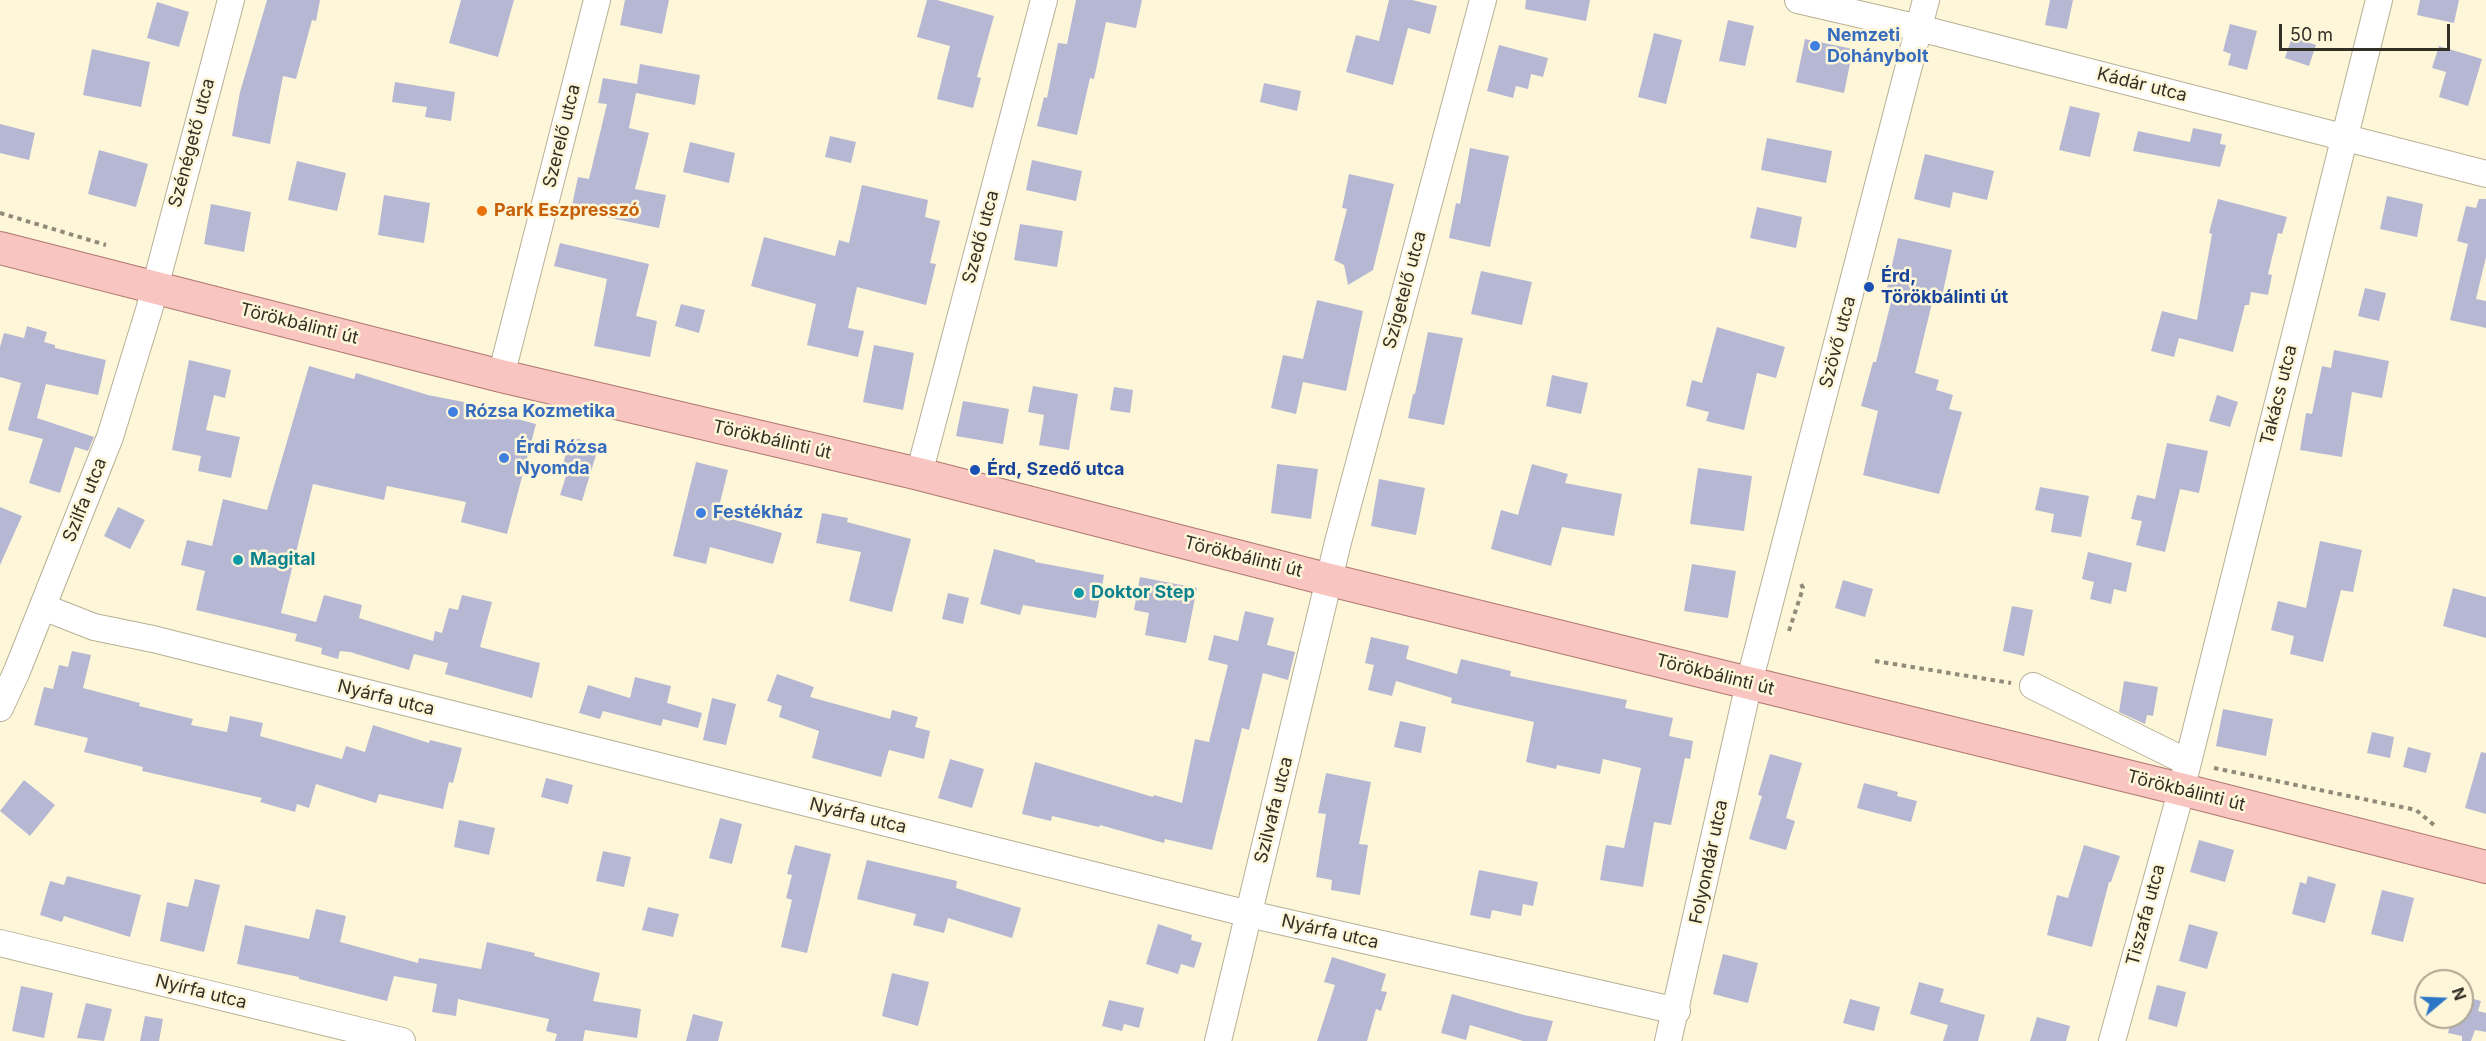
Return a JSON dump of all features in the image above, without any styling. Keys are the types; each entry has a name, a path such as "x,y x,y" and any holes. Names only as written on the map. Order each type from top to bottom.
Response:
{"main road":[{"name":"Törökbálinti út","path":"0,248 501,376 919,474 1330,580 1749,683 2184,776 2486,867"}],"street":[{"name":"Szénégető utca","path":"154,286 231,0"},
{"name":"Szerelő utca","path":"501,376 597,0"},
{"name":"Szedő utca","path":"919,474 1044,0"},
{"name":"Szigetelő utca","path":"1330,580 1483,0"},
{"name":"Kádár utca","path":"1798,0 1919,28 2486,174"},
{"name":"Szövő utca","path":"1749,683 1926,0"},
{"name":"Takács utca","path":"2184,776 2379,0"},
{"name":"Szilfa utca","path":"0,708 43,607 110,437 154,286"},
{"name":"Szilvafa utca","path":"1218,1041 1330,580"},
{"name":"Nyárfa utca","path":"43,607 94,627 164,642 1249,914 1677,1011"},
{"name":"Folyondár utca","path":"1668,1041 1677,1011 1749,683"},
{"path":"2033,686 2184,776"},
{"name":"Tiszafa utca","path":"2112,1041 2184,776"},
{"name":"Nyírfa utca","path":"0,943 402,1041"}],"path":[{"path":"0,213 116,248"},
{"path":"1875,662 2033,686"},
{"path":"2184,776 2416,810 2442,831"}],"building":[{"path":"267,0 320,0 316,21 312,20 296,79 283,76 270,144 232,136 240,92"},
{"path":"461,0 514,0 498,57 449,43"},
{"path":"625,0 669,0 662,34 620,25"},
{"path":"927,0 937,0 994,16 977,77 981,78 973,108 937,99 950,46 917,37"},
{"path":"1076,0 1142,0 1136,28 1106,22 1094,79 1090,78 1077,135 1037,126 1044,97 1047,98 1058,43 1067,44"},
{"path":"1389,0 1412,0 1437,6 1430,34 1408,28 1393,85 1346,72 1356,35 1379,41"},
{"path":"1526,0 1590,0 1586,21 1525,9"},
{"path":"2050,0 2073,0 2067,29 2045,25"},
{"path":"2420,0 2459,0 2454,23 2417,15"},
{"path":"157,2 189,12 179,47 147,38"},
{"path":"1728,20 1754,26 1745,66 1719,61"},
{"path":"2230,24 2257,31 2247,70 2228,65 2231,54 2223,51"},
{"path":"1654,33 1682,40 1666,104 1638,97"},
{"path":"2292,37 2316,45 2309,66 2285,58"},
{"path":"1805,39 1853,49 1844,93 1796,82"},
{"path":"1499,45 1548,58 1543,77 1531,74 1528,89 1516,86 1513,98 1487,91"},
{"path":"2439,46 2482,59 2468,106 2439,97 2446,72 2432,68"},
{"path":"92,49 150,62 141,107 83,95"},
{"path":"640,64 700,75 695,105 636,93 629,128 649,133 635,189 666,195 659,228 571,210 578,177 589,179 607,104 598,103 603,78 637,84"},
{"path":"395,82 455,92 451,121 425,117 427,107 392,102"},
{"path":"1264,83 1301,91 1297,111 1260,102"},
{"path":"2070,106 2100,113 2090,157 2059,150"},
{"path":"0,124 35,133 29,160 0,153"},
{"path":"2193,128 2222,134 2220,144 2226,145 2220,167 2133,151 2138,131 2190,142"},
{"path":"830,136 856,142 851,163 825,157"},
{"path":"1767,138 1832,151 1826,183 1761,170"},
{"path":"690,142 735,153 729,183 683,172"},
{"path":"1470,148 1509,156 1490,247 1449,238 1456,203 1460,204"},
{"path":"99,150 148,164 136,207 88,194"},
{"path":"1925,154 1994,171 1987,200 1953,192 1950,208 1914,199"},
{"path":"1032,160 1082,171 1076,201 1026,190"},
{"path":"297,161 346,173 337,211 288,200"},
{"path":"1349,174 1394,184 1373,270 1348,285 1344,265 1334,260 1347,209 1342,208"},
{"path":"862,185 928,200 925,217 940,221 930,263 936,264 926,305 857,287 848,328 864,331 858,357 807,345 816,304 751,286 764,237 835,256 839,240 849,243"},
{"path":"384,195 430,203 424,243 378,235"},
{"path":"2387,196 2423,204 2417,237 2380,229"},
{"path":"2218,199 2287,217 2282,234 2278,233 2268,274 2272,275 2268,295 2251,292 2249,305 2245,305 2233,352 2179,338 2174,357 2151,351 2162,311 2197,320 2212,234 2209,233"},
{"path":"2479,199 2486,199 2486,257 2476,299 2486,301 2486,328 2450,320 2468,244 2457,241 2466,206 2476,208"},
{"path":"211,204 251,212 244,252 204,244"},
{"path":"1757,207 1802,217 1796,248 1750,238"},
{"path":"1020,224 1063,231 1057,267 1014,260"},
{"path":"1898,238 1952,250 1941,301 1933,299 1915,373 1939,380 1936,390 1953,395 1949,409 1962,412 1939,494 1863,475 1878,411 1861,406 1873,362 1876,362 1894,290 1887,288"},
{"path":"560,243 649,264 636,316 657,321 650,357 594,346 607,279 554,266"},
{"path":"1481,271 1532,282 1522,325 1471,314"},
{"path":"2365,288 2386,293 2379,321 2358,316"},
{"path":"1317,300 1363,311 1346,391 1303,382 1296,414 1271,408 1283,355 1303,359"},
{"path":"681,304 705,310 699,333 675,326"},
{"path":"27,326 47,332 44,342 55,345 55,348 106,360 98,395 46,384 37,418 94,437 88,451 75,447 60,493 29,483 43,439 8,430 21,383 0,377 0,347 4,333 24,338"},
{"path":"1717,327 1785,347 1776,378 1757,373 1744,430 1706,421 1709,412 1686,406 1692,380 1702,383"},
{"path":"1428,332 1463,338 1444,425 1408,418"},
{"path":"874,345 914,353 903,410 863,402"},
{"path":"2334,350 2389,361 2382,398 2352,392 2342,457 2300,450 2306,413 2312,414 2322,366 2331,368"},
{"path":"189,360 231,370 225,398 214,395 206,430 240,437 231,478 198,471 201,456 172,450"},
{"path":"309,366 354,379 356,373 428,395 474,404 473,407 536,424 507,534 461,522 466,502 387,486 384,500 313,484 281,613 316,622 324,595 362,605 359,618 433,641 435,631 442,633 449,608 458,610 462,595 492,602 480,647 540,663 532,698 445,674 448,663 414,654 409,670 350,652 340,651 338,659 321,654 322,648 295,641 297,634 196,610 205,571 181,565 187,540 212,546 223,499 267,510"},
{"path":"1552,375 1588,383 1581,414 1546,406"},
{"path":"1033,386 1078,394 1069,450 1039,445 1044,415 1028,412"},
{"path":"1114,387 1133,390 1130,413 1110,410"},
{"path":"2217,395 2238,402 2230,427 2209,421"},
{"path":"963,401 1009,409 1003,444 956,436"},
{"path":"571,437 599,445 582,501 560,495 566,476 560,474"},
{"path":"2167,443 2208,451 2199,493 2180,489 2165,552 2136,545 2142,521 2131,519 2137,495 2155,499"},
{"name":"Festékház","path":"696,462 728,470 717,515 782,533 773,564 710,547 706,564 673,556"},
{"path":"1277,464 1318,469 1311,519 1271,513"},
{"path":"1532,464 1568,474 1565,483 1622,494 1614,536 1562,527 1551,566 1491,549 1501,510 1518,515"},
{"path":"1698,468 1752,476 1744,531 1690,524"},
{"path":"1379,479 1425,488 1416,535 1371,526"},
{"path":"2040,487 2089,496 2081,537 2051,532 2054,514 2035,510"},
{"path":"0,507 22,516 0,565"},
{"path":"118,507 145,520 130,549 104,536"},
{"path":"822,513 848,518 847,522 911,539 892,612 849,601 861,552 816,543"},
{"path":"2320,541 2362,550 2353,592 2341,590 2323,662 2290,654 2294,636 2271,630 2278,601 2306,608"},
{"path":"994,549 1035,560 1035,562 1104,575 1096,618 1023,605 1020,615 980,604"},
{"path":"2088,552 2132,563 2126,592 2114,589 2111,604 2090,599 2094,582 2082,579"},
{"path":"1692,564 1736,571 1728,618 1684,611"},
{"path":"1140,577 1197,588 1186,643 1145,635 1149,613 1134,610"},
{"path":"1843,580 1873,589 1865,617 1835,608"},
{"path":"2453,588 2486,597 2486,638 2443,626"},
{"path":"948,593 969,598 963,624 942,619"},
{"path":"2012,606 2033,610 2024,656 2003,651"},
{"path":"1245,611 1274,618 1267,645 1295,652 1288,680 1263,673 1249,730 1242,728 1212,850 1165,839 1164,843 1100,825 1099,827 1052,816 1051,821 1022,814 1035,762 1153,797 1154,795 1182,803 1195,739 1209,742 1228,665 1208,660 1214,635 1238,641"},
{"path":"1371,637 1409,646 1406,659 1457,674 1461,659 1511,671 1510,676 1627,700 1625,708 1673,718 1669,736 1693,741 1690,759 1685,758 1671,825 1654,822 1643,887 1600,880 1606,845 1624,848 1641,768 1603,759 1600,774 1557,765 1556,769 1526,762 1534,722 1451,703 1452,698 1396,681 1392,696 1368,690 1374,665 1365,663"},
{"path":"72,651 91,655 83,688 140,703 139,706 193,719 191,725 227,732 230,716 263,723 260,736 342,759 346,746 365,752 373,725 429,743 430,740 462,748 453,783 449,782 443,809 379,794 376,803 316,784 309,808 297,804 295,812 260,802 262,798 142,771 143,767 84,752 88,738 34,725 44,687 53,689 59,665 68,667"},
{"path":"777,674 814,687 810,697 890,719 892,710 918,717 915,727 930,731 924,759 889,750 881,777 812,758 819,731 779,717 782,706 767,701"},
{"path":"635,677 671,686 667,703 702,713 698,728 663,719 661,726 603,711 600,719 579,713 588,685 630,698"},
{"path":"2124,681 2158,687 2153,716 2147,715 2145,724 2119,712"},
{"path":"712,698 736,704 726,745 703,740"},
{"path":"2223,709 2273,719 2266,756 2216,746"},
{"path":"1400,721 1426,727 1421,753 1394,747"},
{"path":"2372,732 2394,737 2390,758 2367,753"},
{"path":"2408,747 2431,753 2426,773 2403,767"},
{"path":"2481,752 2486,753 2486,814 2465,808"},
{"path":"1770,754 1802,763 1786,818 1795,821 1786,850 1749,839 1762,796 1758,795"},
{"path":"950,759 984,769 972,808 938,798"},
{"path":"1326,773 1371,782 1359,844 1368,845 1360,895 1331,890 1332,880 1316,877 1326,814 1318,813"},
{"path":"546,778 573,785 568,804 541,797"},
{"path":"24,780 55,805 30,836 0,811"},
{"path":"1864,783 1898,792 1897,796 1917,801 1911,822 1857,808"},
{"path":"720,818 742,824 732,864 709,858"},
{"path":"459,820 495,828 489,855 454,847"},
{"path":"2199,840 2234,850 2225,882 2190,872"},
{"path":"795,845 831,854 807,953 781,947 792,900 786,898 792,875 787,874"},
{"path":"2084,845 2120,856 2111,882 2109,882 2092,947 2047,935 2057,895 2068,898"},
{"path":"603,851 631,857 624,887 596,881"},
{"path":"867,860 957,881 956,888 1021,908 1012,938 948,918 944,933 913,925 916,914 857,899"},
{"path":"1479,870 1538,882 1533,906 1523,904 1521,916 1492,910 1490,919 1470,915"},
{"path":"67,876 141,895 130,937 64,916 62,922 40,915 50,881 64,885"},
{"path":"2308,876 2336,884 2325,923 2292,914 2300,882 2306,884"},
{"path":"195,879 220,885 204,952 160,941 167,902 188,907"},
{"path":"2382,890 2414,898 2403,942 2371,934"},
{"path":"648,907 679,914 673,937 642,930"},
{"path":"316,909 346,916 340,942 418,963 419,958 481,969 487,942 535,953 534,956 600,973 593,1001 641,1009 637,1038 585,1030 583,1041 555,1041 557,1034 546,1031 549,1019 458,999 456,1016 432,1012 437,984 394,976 387,1001 299,979 299,977 237,964 245,925 309,939"},
{"path":"1158,924 1192,935 1191,940 1202,943 1194,968 1181,964 1178,974 1146,964"},
{"path":"2189,924 2218,932 2207,969 2179,961"},
{"path":"1723,954 1758,963 1748,1003 1713,994"},
{"path":"1332,957 1386,974 1381,991 1387,992 1381,1011 1376,1009 1367,1041 1317,1041 1335,985 1324,982"},
{"path":"892,973 929,982 918,1026 882,1016"},
{"path":"1919,982 1944,989 1940,1002 1985,1015 1978,1041 1943,1041 1948,1025 1910,1014"},
{"path":"2157,985 2186,992 2177,1027 2148,1019"},
{"path":"21,986 53,993 44,1038 12,1031"},
{"path":"1452,994 1553,1021 1547,1041 1523,1041 1470,1025 1466,1040 1441,1033"},
{"path":"1850,999 1880,1007 1874,1031 1843,1023"},
{"path":"2474,999 2481,1001 2478,1011 2486,1013 2486,1032 2475,1030 2471,1041 2462,1041 2462,1036 2448,1033 2449,1029 2474,1029"},
{"path":"1109,1000 1144,1008 1139,1028 1124,1024 1122,1031 1102,1026"},
{"path":"86,1003 112,1009 104,1041 77,1038"},
{"path":"693,1014 723,1022 718,1041 686,1041"},
{"path":"145,1016 163,1019 159,1041 140,1041"},
{"path":"2037,1017 2070,1026 2066,1041 2030,1041"}],"place":[{"name":"Nemzeti Dohánybolt","path":"1815,46"},
{"name":"Park Eszpresszó","path":"482,211"},
{"name":"Érd, Törökbálinti út","path":"1869,287"},
{"name":"Rózsa Kozmetika","path":"453,412"},
{"name":"Érdi Rózsa Nyomda","path":"504,458"},
{"name":"Érd, Szedő utca","path":"975,470"},
{"name":"Festékház","path":"701,513"},
{"name":"Magital","path":"238,560"},
{"name":"Doktor Step","path":"1079,593"}]}
